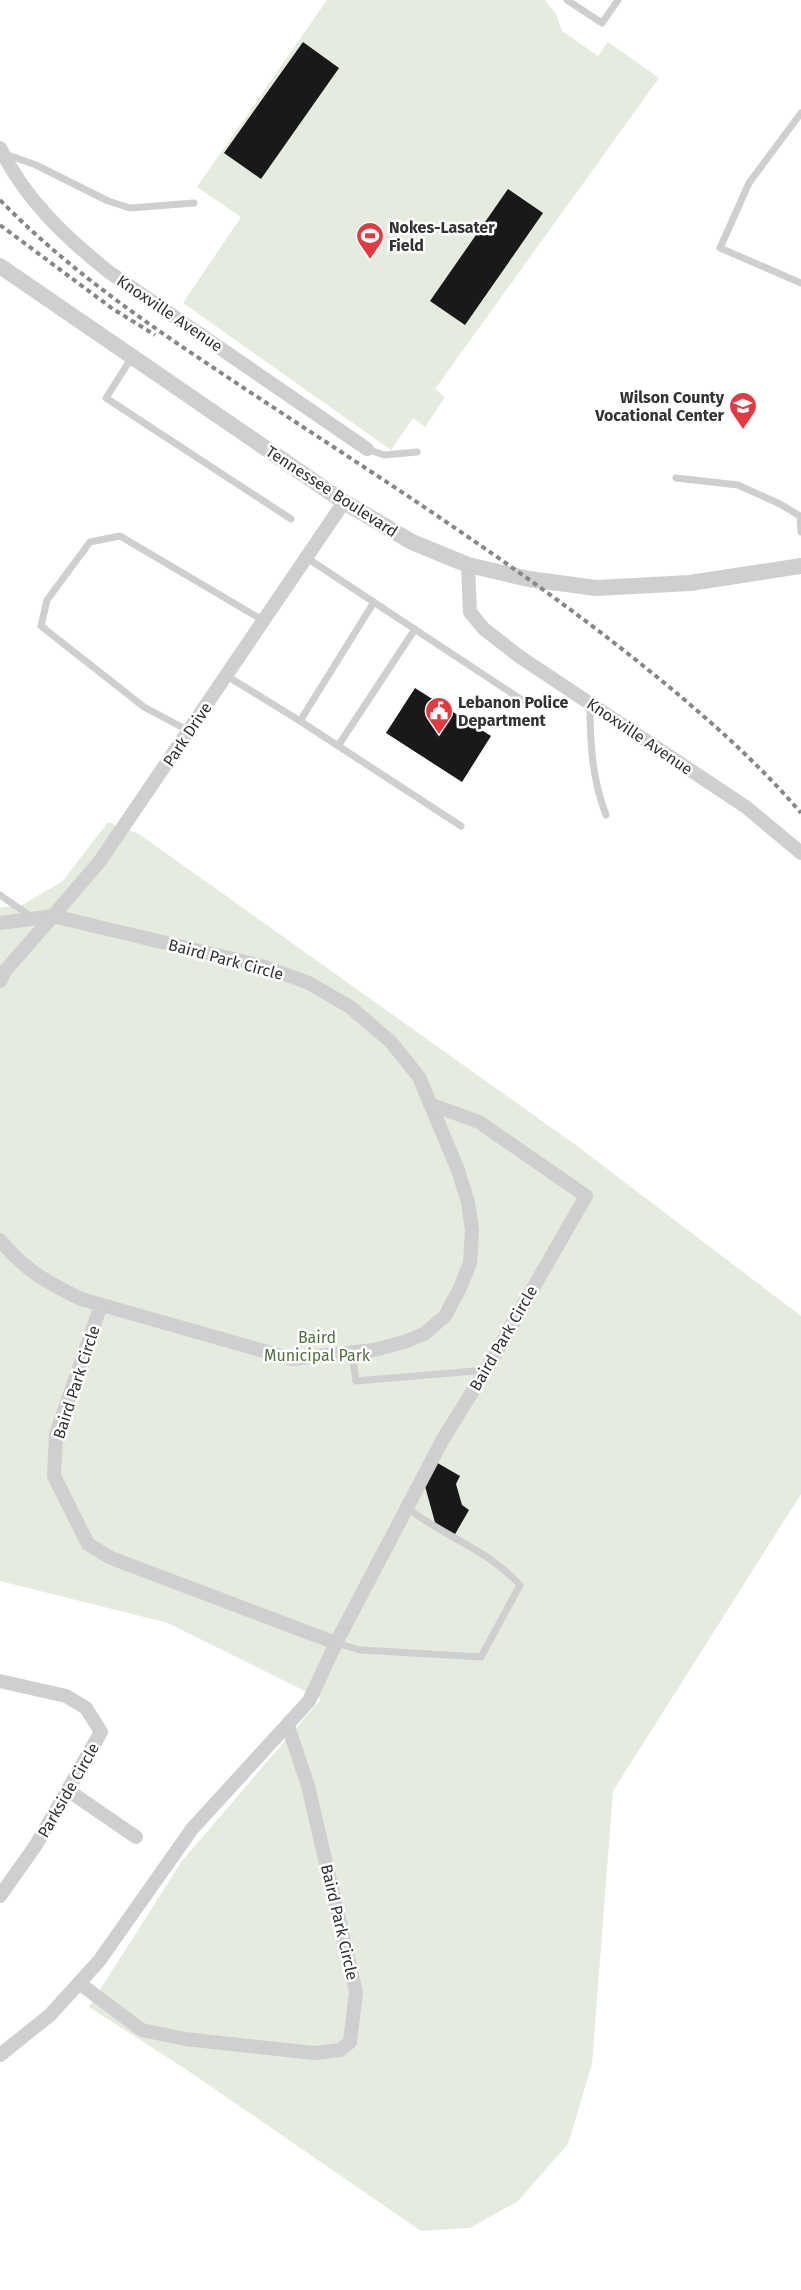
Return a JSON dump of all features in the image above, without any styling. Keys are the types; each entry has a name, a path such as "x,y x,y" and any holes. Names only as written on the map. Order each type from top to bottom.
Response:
{"street":[{"name":"Knoxville Avenue","path":"1,151 28,194 50,221 78,248 109,272 368,449"},
{"name":"Tennessee Boulevard","path":"0,266 344,502 412,542 468,565 529,579 596,588 690,583 801,566"},
{"name":"Park Drive","path":"53,916 100,861 344,502"},
{"name":"Knoxville Avenue","path":"468,565 470,612 484,629 520,657 746,807 801,853"},
{"path":"0,923 53,916"},
{"path":"0,980 5,971 53,916"},
{"name":"Baird Park Circle","path":"0,1240 20,1264 49,1283 81,1299 292,1358 352,1353 404,1342 424,1334 445,1316 460,1288 470,1263 472,1230 468,1202 458,1170 419,1077 391,1042 350,1007 309,983 262,966 53,916"},
{"name":"Baird Park Circle","path":"0,2055 50,2015 99,1961 192,1829 310,1701 336,1643 443,1439 486,1370 586,1196 479,1122 430,1104"},
{"name":"Baird Park Circle","path":"101,1305 56,1434 55,1442 54,1476 88,1544 111,1558 336,1643"},
{"name":"Parkside Circle","path":"0,1681 66,1696 86,1708 101,1732 69,1791 36,1845 0,1896"},
{"name":"Baird Park Circle","path":"79,1983 142,2030 159,2034 185,2039 314,2054 340,2050 350,2042 356,1992 339,1927 308,1786 288,1726"},
{"path":"69,1791 136,1837"}],"lane":[{"path":"567,0 602,23 618,0"},
{"path":"801,113 749,183 720,248 801,283"},
{"path":"1,151 36,165 108,201 130,208 194,202"},
{"path":"132,356 106,398 291,519"},
{"path":"368,449 384,455 417,452"},
{"path":"676,478 738,485 780,504 800,516 801,532"},
{"path":"189,731 144,707 41,626 47,600 90,542 120,536 264,621"},
{"path":"307,558 528,704"},
{"path":"300,721 374,602"},
{"path":"338,746 415,629"},
{"path":"227,676 300,721 461,826"},
{"path":"590,703 590,744 598,795 606,815"},
{"path":"0,896 34,919"},
{"path":"352,1353 356,1381 486,1370"},
{"path":"336,1643 360,1650 481,1657 520,1585 505,1568 483,1553 441,1532 407,1508"}],"green space":[{"name":"Nokes-Lasater Field","path":"327,0 545,0 556,14 562,31 598,56 608,42 659,78 435,389 445,397 425,427 413,418 391,450 183,303 241,217 197,187"},
{"name":"Baird Municipal Park","path":"108,822 139,834 577,1146 801,1316 801,1494 613,1791 592,2064 568,2144 518,2201 470,2228 421,2231 187,2070 89,2007 182,1861 321,1699 168,1623 0,1581 0,907 20,906 62,882"}],"building":[{"path":"303,42 339,68 261,179 224,153"},
{"path":"508,189 543,213 465,325 430,301"},
{"name":"Lebanon Police Department","path":"415,688 491,736 462,782 386,733"},
{"path":"434,1461 460,1476 456,1484 462,1505 469,1510 454,1536 436,1526 423,1479"}],"railway":[{"path":"0,200 61,256 159,331 455,528 596,629 704,717 764,773 801,813"},
{"path":"0,225 113,309 155,335"}],"place":[{"name":"Nokes-Lasater Field","path":"370,260"},
{"name":"Wilson County Vocational Center","path":"743,430"},
{"name":"Lebanon Police Department","path":"439,735"}]}
